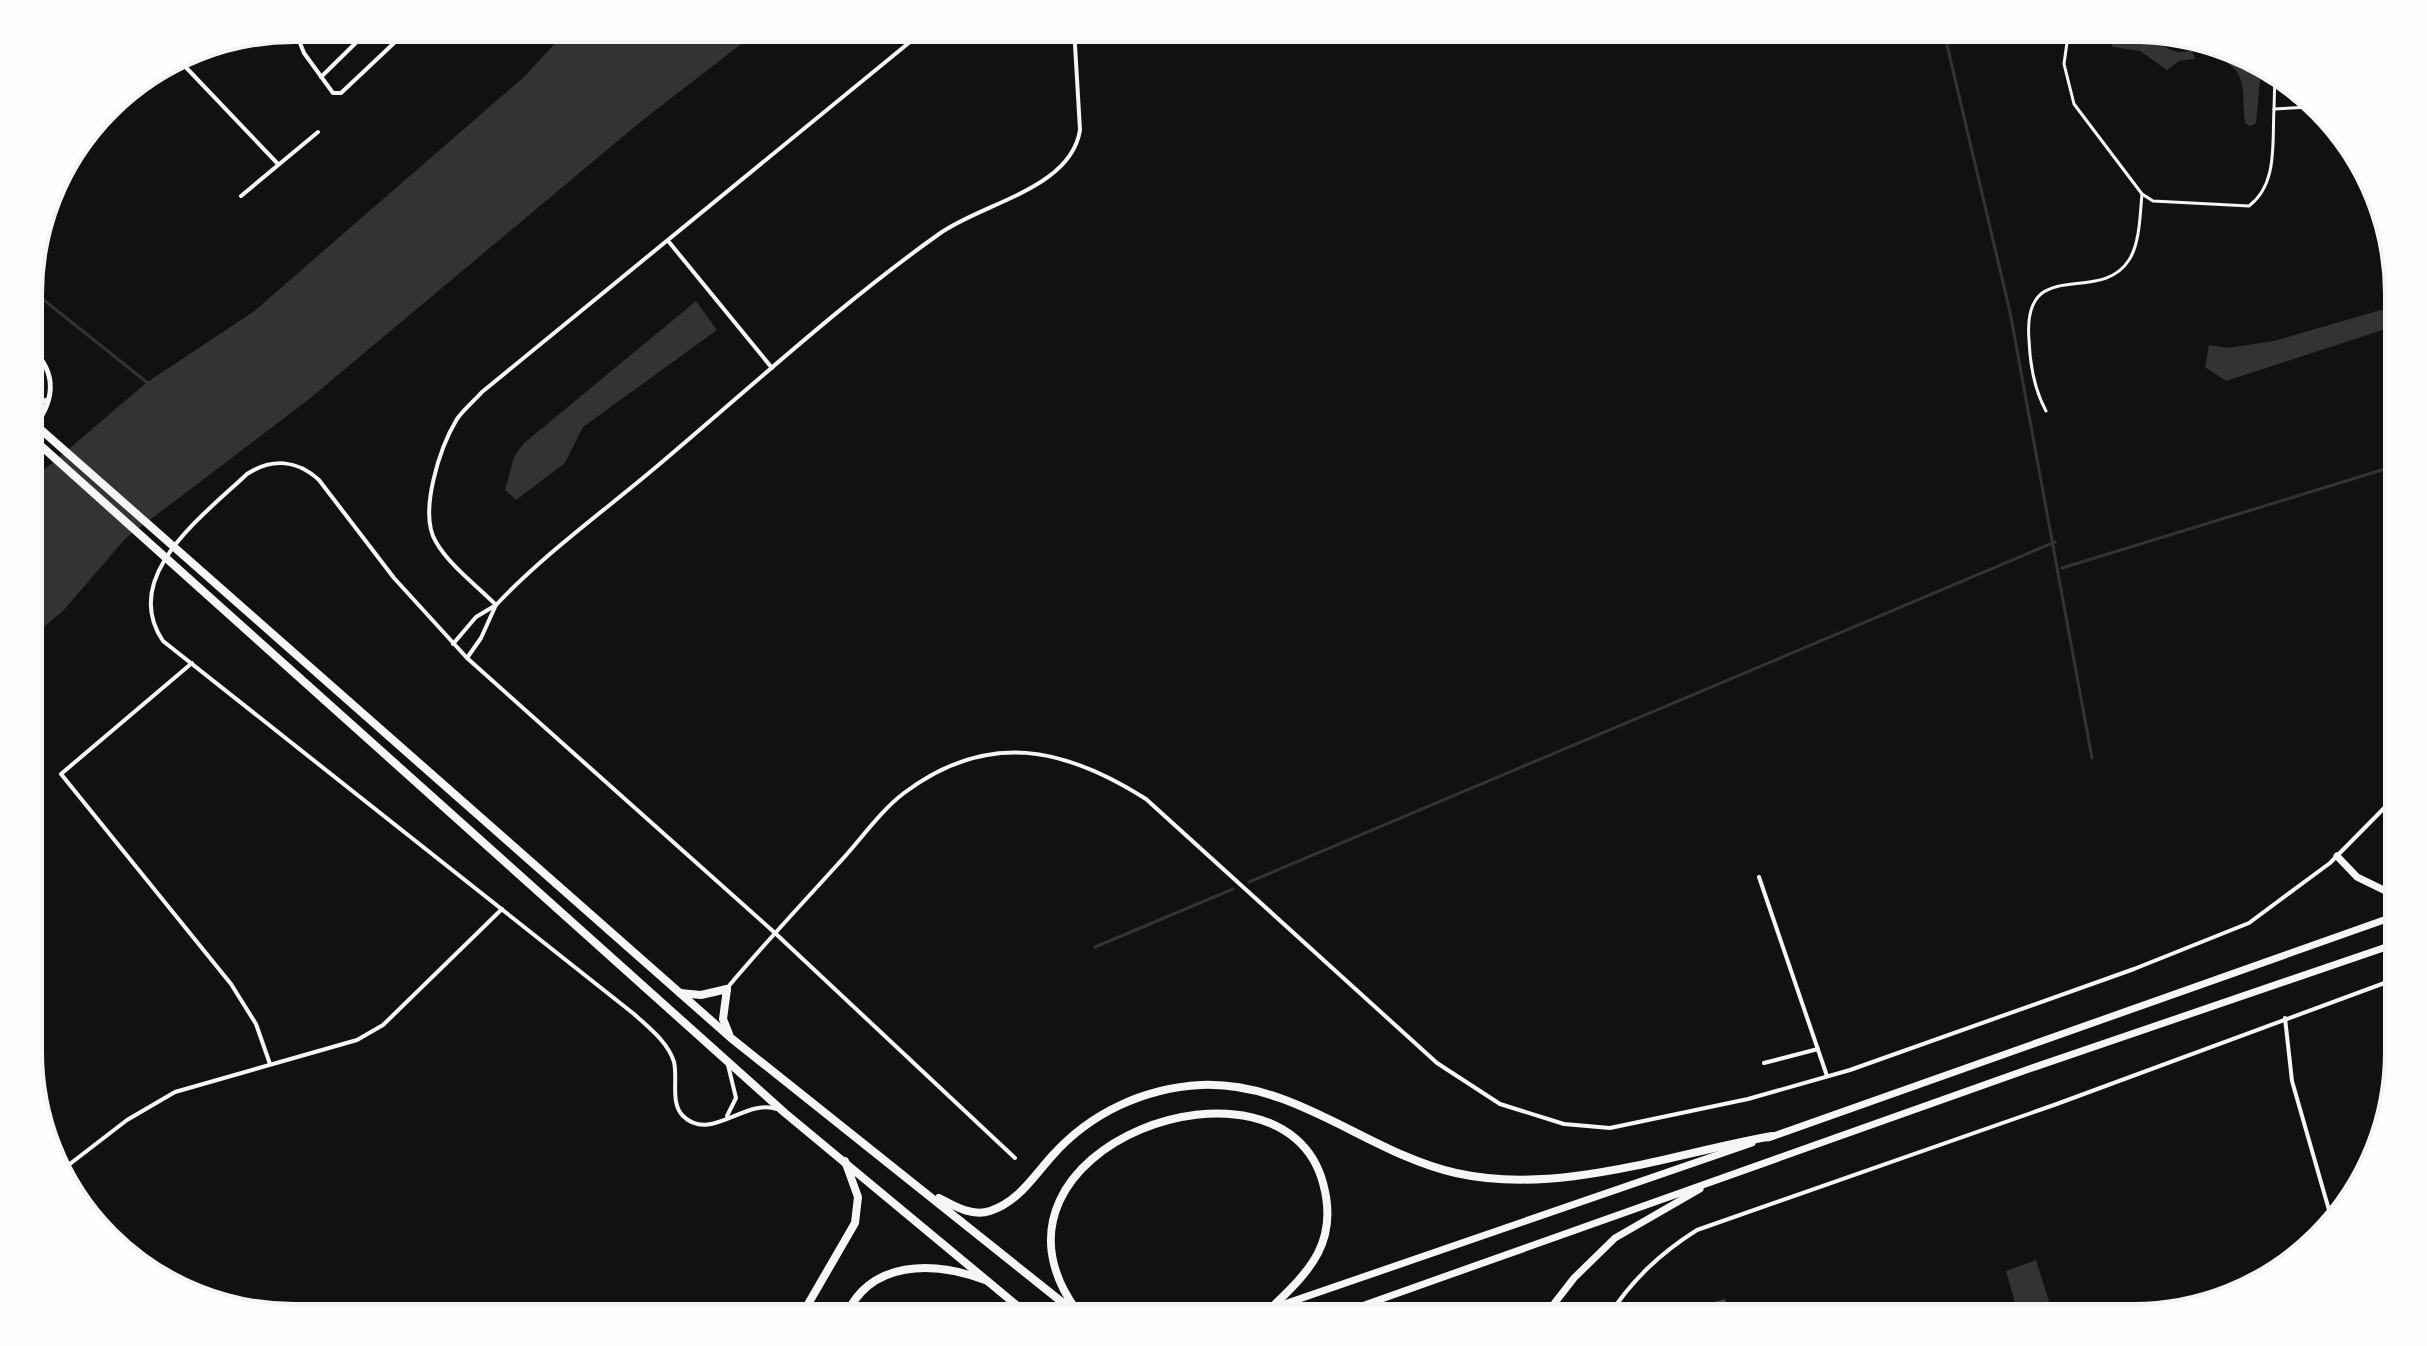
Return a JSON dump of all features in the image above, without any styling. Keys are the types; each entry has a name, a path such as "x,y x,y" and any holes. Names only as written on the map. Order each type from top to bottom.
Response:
{"highway":[{"path":"42,431 731,1038 1064,1304"},
{"path":"42,445 785,1113 1016,1304"},
{"path":"2337,856 2366,883 2384,891"},
{"path":"1284,1303 1772,1136 2384,920"},
{"path":"1368,1303 2384,948"},
{"path":"679,993 701,995 727,989 723,1019 731,1038"},
{"path":"926,1192 962,1210 987,1213 1009,1203 1052,1155 1100,1115 1142,1096 1196,1085 1227,1084 1257,1089 1285,1098 1395,1153 1455,1173 1500,1180 1582,1175 1772,1136"},
{"path":"1071,1304 1053,1269 1050,1238 1064,1194 1088,1162 1125,1136 1172,1119 1197,1115 1240,1116 1262,1121 1297,1140 1320,1170 1329,1222 1323,1248 1300,1280 1276,1303"},
{"path":"808,1304 855,1223 858,1197 845,1161"},
{"path":"1554,1303 1574,1278 1615,1238 1716,1180"},
{"path":"854,1304 863,1290 881,1277 901,1269 943,1268 992,1283"}],"street":[{"path":"299,42 320,78 333,93 341,93 396,42"},
{"path":"320,78 357,42"},
{"path":"496,605 444,554 429,527 430,502 449,434 460,415 482,392 910,42"},
{"path":"453,644 476,617 496,605 772,368 953,224 1046,179 1065,164 1078,144 1080,130 1075,42"},
{"path":"2067,42 2064,64 2074,104 2142,194 2153,201 2249,206 2263,196 2270,177 2275,86"},
{"path":"185,67 278,164"},
{"path":"2274,109 2301,108"},
{"path":"241,196 318,132"},
{"path":"2046,411 2037,395 2027,320 2038,294 2050,287 2098,280 2115,273 2129,261 2136,244 2142,194"},
{"path":"669,242 772,368"},
{"path":"42,360 52,378 42,419"},
{"path":"42,402 47,400"},
{"path":"785,1113 760,1106 743,1109 725,1120 703,1125 681,1115 676,1104 676,1074 668,1047 634,1014 163,641 153,625 150,591 156,573 169,553 247,474 273,462 306,470 319,480 394,578 467,658 775,933 1015,1158"},
{"path":"467,658 481,638 496,605"},
{"path":"192,663 61,774 231,984 256,1024 270,1064"},
{"path":"727,989 903,794 954,763 1002,753 1047,753 1102,771 1146,799 1437,1063 1500,1104 1564,1124 1610,1128 1733,1103 1827,1076 2025,1009 2249,923 2301,887 2384,808"},
{"path":"1759,877 1827,1076"},
{"path":"69,1165 127,1120 175,1092 357,1040 383,1025 502,909"},
{"path":"1617,1303 1627,1288 1660,1254 1697,1230 2054,1105 2384,983"},
{"path":"2285,1018 2292,1081 2329,1210"},
{"path":"1764,1063 1818,1049"},
{"path":"725,1059 733,1075 736,1098 725,1120"}],"shaded area":[{"path":"556,42 744,42 639,123 308,400 126,538 63,611 42,628 42,472 146,383 253,312 525,76"},
{"path":"2110,42 2155,43 2177,52 2192,51 2195,59 2179,61 2167,70 2140,51 2113,47"},
{"path":"2219,58 2260,77 2256,123 2250,126 2245,123 2240,77 2236,70"},
{"path":"696,301 717,330 583,427 565,463 516,500 505,490 514,457 523,444"},
{"path":"2384,309 2384,330 2226,381 2205,367 2209,345 2228,348 2274,341"},
{"path":"2036,1260 2050,1303 2015,1303 2006,1271"}],"waterway":[{"path":"1946,42 2010,312 2092,758"},
{"path":"42,299 149,384"},
{"path":"2062,568 2384,469"},
{"path":"1249,882 2055,542"},
{"path":"1095,947 1233,889"}]}
